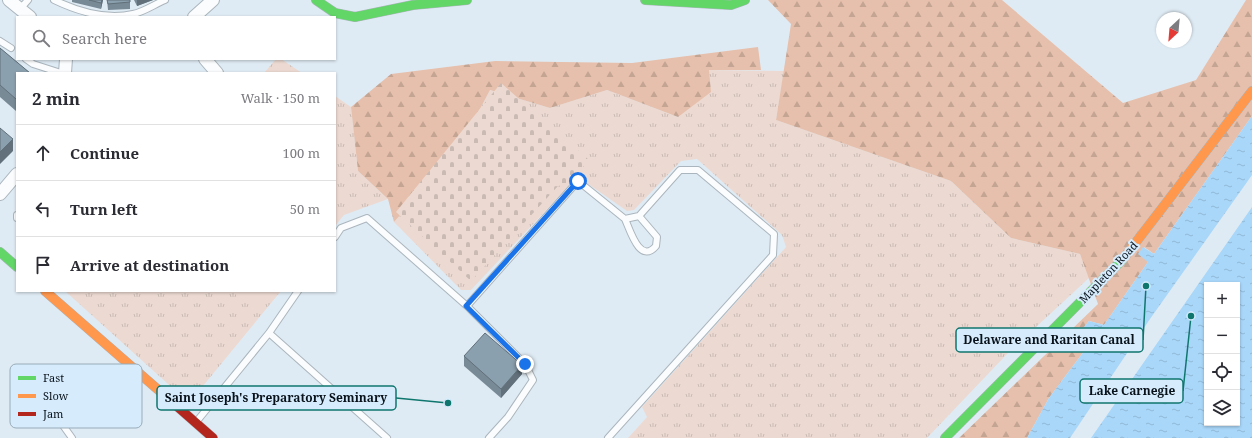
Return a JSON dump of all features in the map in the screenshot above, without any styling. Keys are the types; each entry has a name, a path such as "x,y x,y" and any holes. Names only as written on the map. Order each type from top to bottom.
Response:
{"street":[{"path":"9,0 19,10 28,16"},
{"path":"195,16 212,0"},
{"path":"316,0 335,13 355,16 434,1 467,0"},
{"path":"645,0 731,5 744,0"},
{"path":"65,72 66,60"},
{"path":"206,60 216,72"},
{"name":"Mapleton Road","path":"945,438 1123,259 1252,91"},
{"path":"0,194 16,179"},
{"path":"0,252 16,266"},
{"path":"46,292 129,364"},
{"path":"142,375 213,438"}],"lane":[{"path":"19,10 28,0"},
{"path":"54,0 80,11 103,16"},
{"path":"117,16 135,14 165,0"},
{"path":"0,41 11,48"},
{"path":"27,60 33,64 58,72"},
{"path":"608,438 773,255 774,234 698,170 680,170 639,216 625,219"},
{"path":"466,306 578,181 625,219 637,246 645,251 650,251 656,246 657,238 639,216"},
{"path":"336,236 341,228 367,218 466,306 525,364 533,380 508,417 489,438"},
{"path":"196,422 269,334 297,292"},
{"path":"269,334 387,438"},
{"path":"65,428 72,438"}],"green space":[{"path":"768,0 1002,0 1123,103 1196,80 1246,0 1252,0 1252,116 1154,254 1144,247 1148,262 1104,325 1089,321 1081,331 1088,346 1049,398 1027,438 959,438 1098,304 1080,254 1011,238 951,181 776,120 791,24"},
{"path":"758,47 761,70 709,70 711,92 678,117 607,90 550,108 490,90 459,149 394,222 388,199 358,171 351,107 391,74 495,61 632,63"},
{"path":"275,60 282,60 300,72 265,72"},
{"path":"709,70 784,71 776,120 951,181 1011,238 1080,254 1089,278 1009,352 927,438 628,438 647,417 642,407 786,247 782,235 697,159 681,161 634,210 627,211 581,179 568,187 471,290 461,290 394,222 459,149 490,90 550,108 607,90 678,117"},
{"path":"501,83 589,160 568,184 558,186 471,281 396,212"},
{"path":"336,97 351,107 358,171 388,199 344,215 336,225"},
{"path":"66,292 280,292 189,403"},
{"path":"232,292 267,292 255,309"}],"water":[{"path":"1252,116 1252,175 1150,319 1070,438 1027,438 1049,398 1088,346 1081,331 1089,321 1104,325 1148,262 1138,254 1143,247 1154,254"},
{"path":"1252,207 1252,438 1091,438"}],"building":[{"path":"89,0 102,0 101,3"},
{"path":"107,0 130,0 130,2 108,4"},
{"path":"0,48 29,72 16,72 16,99 0,85"},
{"path":"0,128 13,139 0,152"},
{"path":"485,333 522,365 501,389 464,356"}],"traffic: fast":[{"path":"316,0 335,13 355,17 413,5 467,0"},
{"path":"645,0 731,5 745,0"},
{"path":"0,252 16,266"},
{"path":"945,438 1123,259"}],"traffic: slow":[{"path":"1123,259 1252,91"},
{"path":"46,292 129,364"},
{"path":"142,376 171,401"}],"traffic: jam":[{"path":"171,401 213,438"}],"place":[{"name":"Delaware and Raritan Canal","path":"1146,286"},
{"name":"Lake Carnegie","path":"1191,316"},
{"name":"Saint Joseph's Preparatory Seminary","path":"448,403"}],"route":[{"path":"525,364 466,306 578,181"}]}
